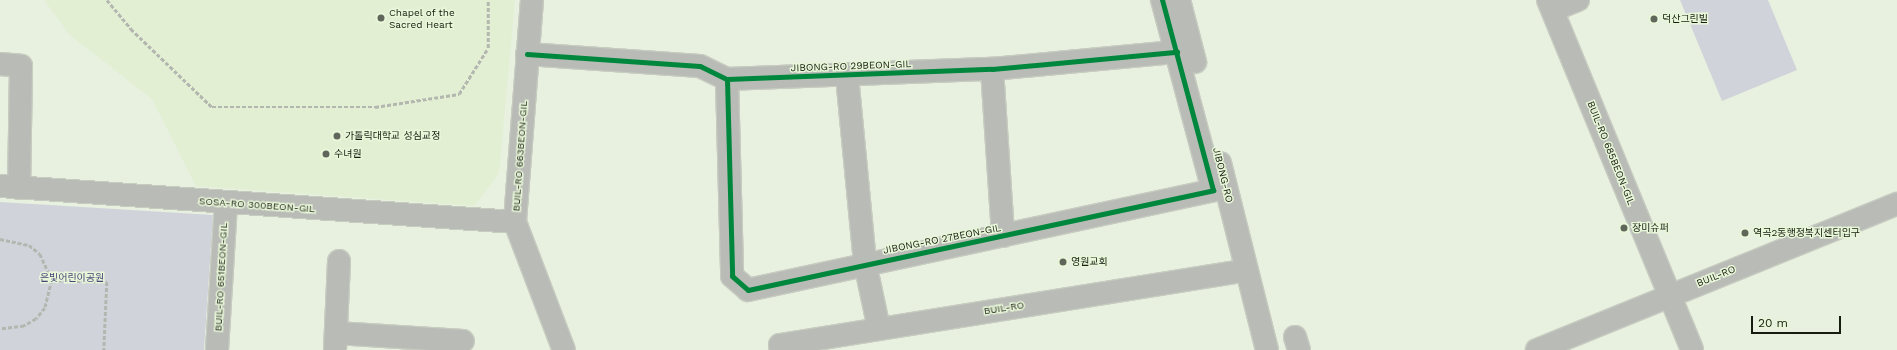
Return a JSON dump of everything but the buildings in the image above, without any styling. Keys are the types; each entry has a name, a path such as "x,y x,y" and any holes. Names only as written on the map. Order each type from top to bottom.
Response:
{"street":[{"name":"BUIL-RO 663BEON-GIL","path":"532,0 515,222 564,350"},
{"path":"1162,0 1234,272 1252,350"},
{"name":"BUIL-RO 685BEON-GIL","path":"1578,0 1550,5 1692,350"},
{"name":"JIBONG-RO","path":"1182,10 1267,350"},
{"name":"JIBONG-RO 29BEON-GIL","path":"527,54 700,66 727,79 848,76 992,69 1177,52"},
{"path":"0,64 21,66 10,187"},
{"path":"992,69 1003,236"},
{"name":"JIBONG-RO 29BEON-GIL","path":"848,76 864,263 879,328"},
{"name":"JIBONG-RO 27BEON-GIL","path":"727,79 732,276 748,290 864,263 1003,236 1212,190"},
{"name":"SOSA-RO 300BEON-GIL","path":"10,187 515,222"},
{"name":"BUIL-RO 651BEON-GIL","path":"217,350 226,203"},
{"name":"BUIL-RO","path":"1537,350 1669,295 1897,204"},
{"path":"339,261 335,342 463,342"},
{"name":"BUIL-RO","path":"781,350 780,345 1234,272"}],"path":[{"path":"107,0 131,29 212,108 374,108 459,94 488,48 488,0"},
{"path":"0,239 29,245 40,254 52,280 45,308 36,319 24,326 0,329"},
{"path":"52,280 107,282 104,350"}],"shaded area":[{"name":"가톨릭대학교 성심교정","path":"44,0 515,0 499,173 474,206 196,186 152,99 70,35"}],"green space":[{"path":"1680,0 1768,0 1797,70 1722,101"},
{"name":"은빛어린이공원","path":"0,202 213,215 204,350 0,350"}],"cycle path":[{"path":"727,79 732,276 748,290 1213,190 1162,0"},
{"path":"527,54 700,66 727,79 992,69 1177,52"}],"place":[{"name":"Chapel of the Sacred Heart","path":"381,18"},
{"name":"덕산그린빌","path":"1654,19"},
{"name":"가톨릭대학교 성심교정","path":"337,136"},
{"name":"수녀원","path":"326,154"},
{"name":"장미슈퍼","path":"1624,228"},
{"name":"역곡2동행정복지센터입구","path":"1745,233"},
{"name":"영원교회","path":"1063,262"}]}
